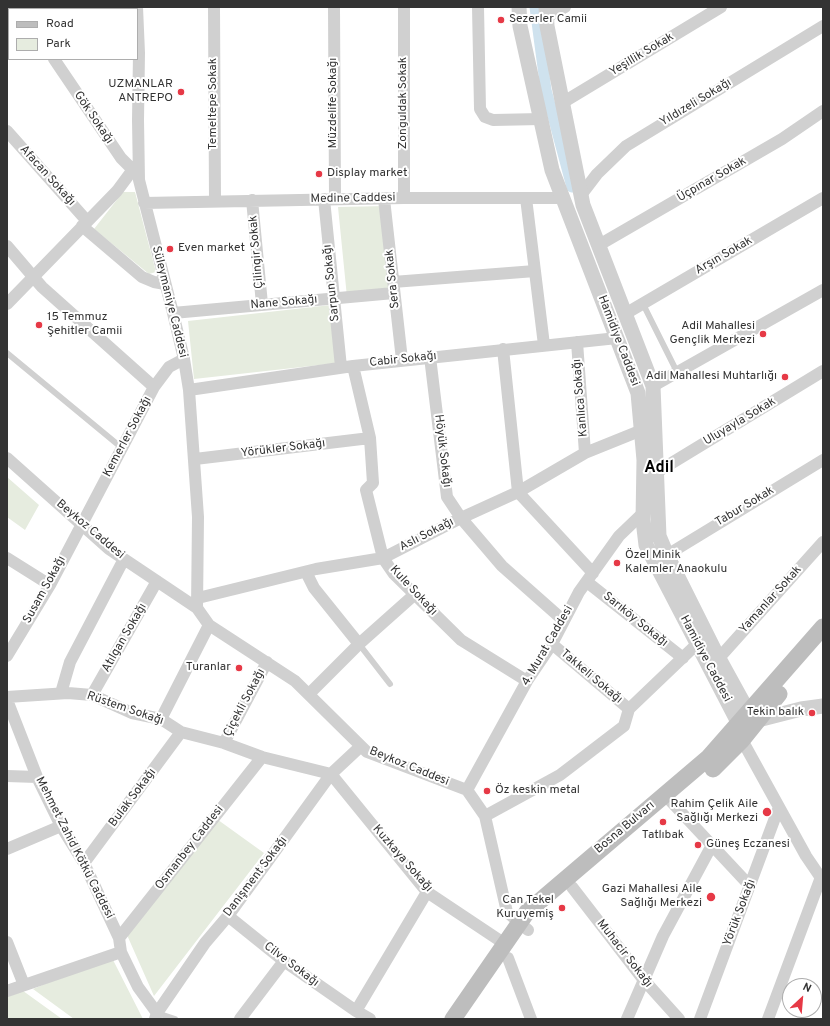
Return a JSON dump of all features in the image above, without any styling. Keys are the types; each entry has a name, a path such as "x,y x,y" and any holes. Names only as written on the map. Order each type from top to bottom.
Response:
{"main road":[{"name":"Bosna Bulvarı","path":"466,1019 524,926 527,912 669,799 716,766 823,627"},
{"name":"Bosna Bulvarı","path":"747,726 823,640"},
{"name":"Bosna Bulvarı","path":"524,926 536,919 669,799"},
{"name":"Bosna Bulvarı","path":"453,1019 507,951"}],"street":[{"name":"Temeltepe Sokak","path":"214,7 215,201"},
{"name":"Müzdelife Sokağı","path":"329,199 334,7"},
{"name":"Zonguldak Sokak","path":"404,7 404,198"},
{"path":"478,7 480,109 482,113 493,120 541,118"},
{"name":"Hamidiye Caddesi","path":"519,7 520,26 552,170 638,393 642,430 644,487 643,513 646,545 697,644 747,726"},
{"path":"546,12 565,7"},
{"name":"Yeşillik Sokak","path":"562,103 721,7"},
{"name":"Hamidiye Caddesi","path":"546,12 582,204 653,386 658,524 660,536 667,555 719,658 747,726"},
{"name":"Süleymaniye Caddesi","path":"138,22 140,53 136,169 173,313 184,359 189,390 198,517 197,603"},
{"name":"Yıldızeli Sokağı","path":"581,195 597,174 626,146 823,26"},
{"name":"Gök Sokağı","path":"55,60 121,158 136,169"},
{"name":"Üçpınar Sokak","path":"599,245 782,139 823,111"},
{"name":"Afacan Sokağı","path":"7,130 84,223 142,277 154,282 166,284"},
{"path":"7,304 136,169"},
{"path":"562,198 581,195"},
{"name":"Medine Caddesi","path":"144,204 252,200 384,198 562,198"},
{"name":"Sera Sokak","path":"384,198 402,360"},
{"path":"526,198 544,345"},
{"name":"Arşın Sokak","path":"626,314 823,198"},
{"name":"Sarpun Sokağı","path":"329,199 334,298 341,367"},
{"name":"Çilingir Sokak","path":"252,200 262,304"},
{"path":"7,246 33,277 154,387"},
{"name":"Nane Sokağı","path":"173,313 334,298 394,287 535,271"},
{"path":"653,386 823,290"},
{"name":"Cabir Sokağı","path":"189,390 341,367 617,338"},
{"name":"Kanlıca Sokağı","path":"577,342 585,453"},
{"path":"503,350 518,492"},
{"name":"Höyük Sokağı","path":"430,357 447,497 461,518 502,566 563,620"},
{"name":"Kemerler Sokağı","path":"81,523 154,387 169,367 178,360 184,359"},
{"name":"Kule Sokağı","path":"353,366 370,438 373,483 366,490 383,558 394,574 461,640 527,681"},
{"name":"Uluyayla Sokak","path":"657,472 823,371"},
{"name":"Aslı Sokağı","path":"197,603 306,572 383,558 461,518 518,492 585,453 642,430"},
{"name":"Yörükler Sokağı","path":"195,459 370,438"},
{"name":"Beykoz Caddesi","path":"7,458 109,549 157,581 197,603 209,625 295,681 310,694 367,752 467,790"},
{"name":"Tabur Sokak","path":"667,555 823,460"},
{"path":"644,487 657,472"},
{"name":"Sarıköy Sokağı","path":"518,492 590,577 683,658"},
{"name":"4. Murat Caddesi","path":"467,790 527,681 552,644 563,620 590,577 619,536 643,513"},
{"name":"Susam Sokağı","path":"7,656 10,643 50,585 81,523"},
{"name":"Yamanlar Sokak","path":"719,658 823,542"},
{"path":"7,558 50,585"},
{"path":"61,693 70,662 124,559"},
{"path":"306,572 314,588 358,644"},
{"name":"Atılgan Sokağı","path":"92,695 157,581"},
{"path":"310,694 358,644 414,595"},
{"path":"161,719 209,625"},
{"name":"Takkeli Sokağı","path":"552,644 630,709"},
{"path":"485,816 560,775 624,726 630,709 697,644"},
{"name":"Çiçekli Sokağı","path":"224,743 267,662"},
{"name":"Rüstem Sokağı","path":"7,699 61,693 92,695 132,713 161,719 181,732 224,743 262,757 331,774"},
{"name":"Mehmet Zahid Kötkü Caddesi","path":"7,699 38,777 61,826 84,863 119,938 121,952 138,987 156,1016"},
{"path":"768,1019 822,879 806,856 779,807 747,726 801,709 823,706"},
{"name":"Bulak Sokağı","path":"84,863 181,732"},
{"name":"Danişment Sokağı","path":"156,1016 205,943 228,916 331,774 361,746"},
{"name":"Osmanbey Caddesi","path":"119,938 262,757"},
{"name":"Kuzkaya Sokağı","path":"331,774 427,892 507,951"},
{"path":"7,776 38,777"},
{"path":"467,790 485,816 507,912 524,926"},
{"path":"669,799 750,886"},
{"name":"Yörük Sokağı","path":"700,1019 779,807"},
{"path":"7,848 61,826"},
{"path":"627,1019 643,979 663,936 712,845"},
{"name":"Muhacir Sokağı","path":"572,887 643,979 679,1019"},
{"path":"356,1011 427,892"},
{"name":"Cilve Sokağı","path":"228,916 284,961 370,1019"},
{"path":"7,942 24,985"},
{"path":"507,951 531,1019"},
{"path":"7,991 121,952"},
{"path":"240,1019 284,961"}],"lane":[{"path":"643,304 677,372"},
{"path":"7,353 122,448"},
{"path":"358,644 390,684"},
{"path":"156,1016 174,1019"}],"green space":[{"path":"123,192 135,192 156,272 149,274 94,229"},
{"path":"385,206 394,287 347,297 338,207"},
{"path":"331,305 338,363 194,379 188,321"},
{"path":"7,477 39,505 25,530 7,517"},
{"path":"214,817 264,853 154,996 127,935"},
{"path":"111,956 143,1019 74,1019 33,989"},
{"path":"19,988 62,1019 7,1019 7,992"}],"waterway":[{"path":"535,7 546,90 572,187"}],"place":[{"name":"Sezerler Camii","path":"501,20"},
{"name":"UZMANLAR ANTREPO","path":"181,92"},
{"name":"Display market","path":"319,174"},
{"name":"Even market","path":"170,249"},
{"name":"15 Temmuz Şehitler Camii","path":"39,325"},
{"name":"Adil Mahallesi Gençlik Merkezi","path":"763,334"},
{"name":"Adil Mahallesi Muhtarlığı","path":"785,377"},
{"name":"Özel Minik Kalemler Anaokulu","path":"617,563"},
{"name":"Turanlar","path":"239,668"},
{"name":"Tekin balık","path":"812,713"},
{"name":"Öz keskin metal","path":"487,791"},
{"name":"Rahim Çelik Aile Sağlığı Merkezi","path":"767,812"},
{"name":"Tatlıbak","path":"663,822"},
{"name":"Güneş Eczanesi","path":"698,845"},
{"name":"Gazi Mahallesi Aile Sağlığı Merkezi","path":"711,897"},
{"name":"Can Tekel Kuruyemiş","path":"562,908"}],"district":[{"name":"Adil","path":"659,469"}]}
